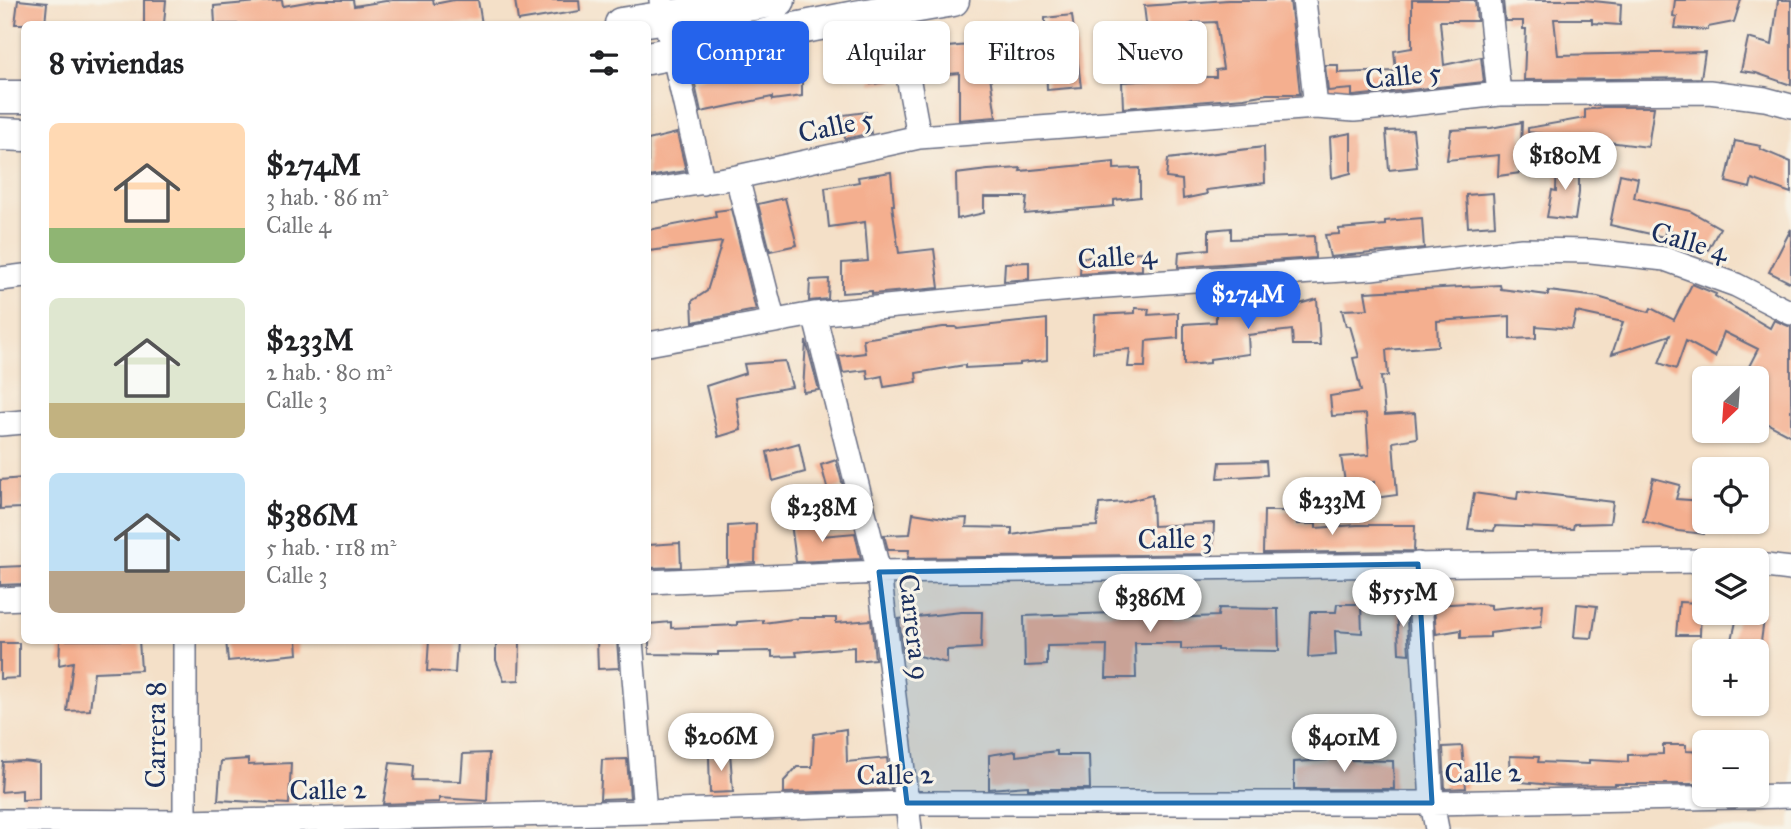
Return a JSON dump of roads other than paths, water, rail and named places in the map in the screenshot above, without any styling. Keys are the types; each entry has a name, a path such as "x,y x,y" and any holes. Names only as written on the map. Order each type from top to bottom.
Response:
{"street":[{"path":"629,21 663,8 779,0"},
{"path":"661,56 895,5 953,0"},
{"path":"1304,0 1316,107"},
{"path":"1489,0 1499,94"},
{"path":"895,5 919,137"},
{"path":"663,8 661,56 703,183"},
{"name":"Calle 5","path":"651,191 737,177 919,137 1316,107 1354,110 1499,94 1709,92 1765,99 1791,106"},
{"path":"0,97 21,97"},
{"path":"0,134 21,135"},
{"path":"737,177 773,319"},
{"name":"Calle 4","path":"651,343 814,313 1091,287 1371,268 1522,250 1591,251 1665,259 1736,285 1790,311"},
{"path":"0,279 21,276"},
{"name":"Carrera 9","path":"814,313 879,572 910,829"},
{"path":"0,424 21,422"},
{"name":"Calle 3","path":"651,582 879,572 1692,561"},
{"path":"1418,565 1432,803 1437,829"},
{"path":"1769,566 1791,569"},
{"path":"0,599 21,598"},
{"name":"Carrera 8","path":"185,644 185,825"},
{"path":"631,644 645,811"},
{"name":"Calle 2","path":"0,821 185,825 907,803 1432,803 1791,796"}]}
